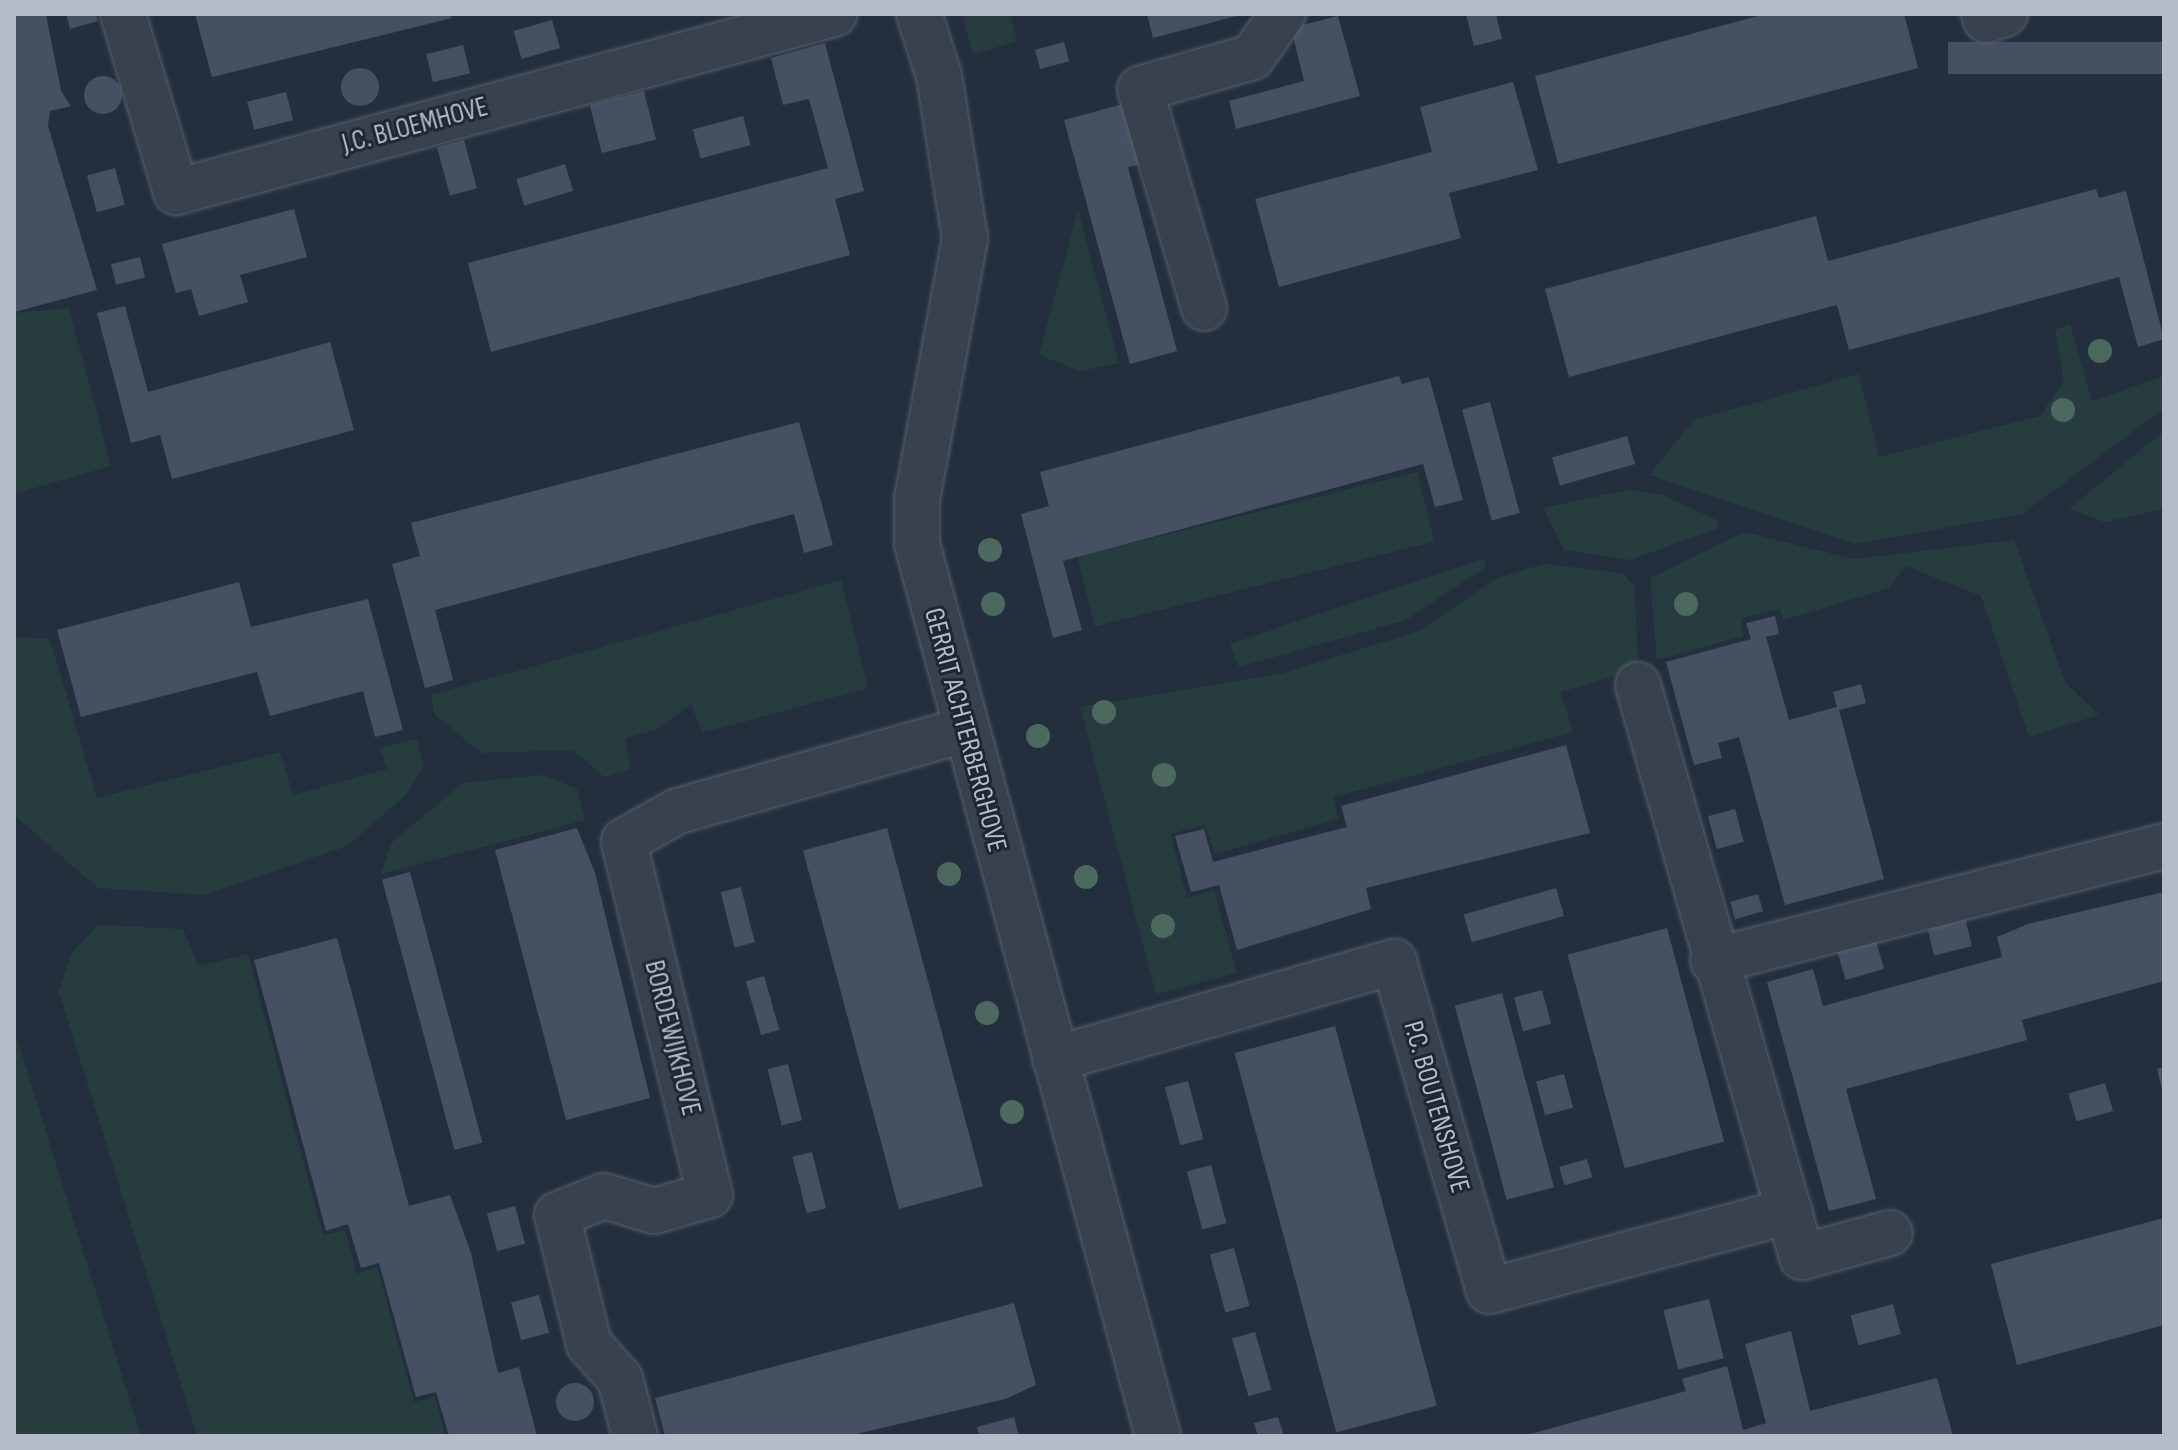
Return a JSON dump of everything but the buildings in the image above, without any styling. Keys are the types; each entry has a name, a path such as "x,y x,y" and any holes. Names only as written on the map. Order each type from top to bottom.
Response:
{"street":[{"name":"J.C. BLOEMHOVE","path":"123,14 176,192 834,14"},
{"name":"GERRIT ACHTERBERGHOVE","path":"919,14 939,76 965,238 917,499 917,544 964,730 1158,1436"},
{"path":"1204,308 1140,89 1252,57 1283,14"},
{"path":"1984,14 1986,20 2005,14"},
{"path":"1638,685 1713,961 1802,1257 1890,1233"},
{"name":"BORDEWIJKHOVE","path":"635,1436 620,1379 589,1344 557,1215 604,1196 654,1211 710,1195 624,841 678,811 964,730"},
{"path":"1713,961 2164,846"},
{"name":"P.C. BOUTENSHOVE","path":"1055,1059 1394,962 1489,1291 1790,1211"}],"green space":[{"path":"962,14 1010,14 1017,41 973,55"},
{"path":"1078,210 1119,363 1080,371 1039,355"},
{"path":"69,308 111,466 14,494 14,313"},
{"path":"2070,324 2092,401 2164,376 2164,408 2022,514 1855,544 1649,475 1694,420 1859,374 1879,457 2040,416 2064,381 2055,330"},
{"path":"2164,431 2164,509 2104,522 2069,509"},
{"path":"1417,472 1434,542 1095,627 1077,557"},
{"path":"1627,490 1663,495 1719,521 1716,529 1630,560 1564,550 1543,508"},
{"path":"1745,532 1854,559 2014,540 2065,682 2099,715 2029,737 1981,596 1906,566 1889,588 1784,620 1780,609 1741,618 1743,636 1657,660 1650,578"},
{"path":"1484,559 1486,567 1406,620 1239,667 1230,644"},
{"path":"1544,564 1622,573 1634,585 1639,669 1561,692 1573,732 1334,797 1338,819 1215,854 1205,825 1171,834 1187,898 1214,890 1237,973 1156,994 1080,707 1284,673 1422,630 1495,579"},
{"path":"841,580 868,688 702,733 691,704 658,729 625,738 631,769 604,777 573,750 482,753 434,714 431,695"},
{"path":"14,637 50,639 97,798 280,752 293,795 387,769 380,748 417,739 424,766 407,794 347,846 204,895 98,888 14,815"},
{"path":"544,775 577,789 585,820 381,874 391,843 463,783"},
{"path":"98,925 183,929 198,966 248,954 323,1235 345,1230 357,1274 377,1267 414,1402 435,1397 445,1436 197,1436 59,992 71,954"},
{"path":"14,1029 61,1180 141,1436 14,1436"}]}
